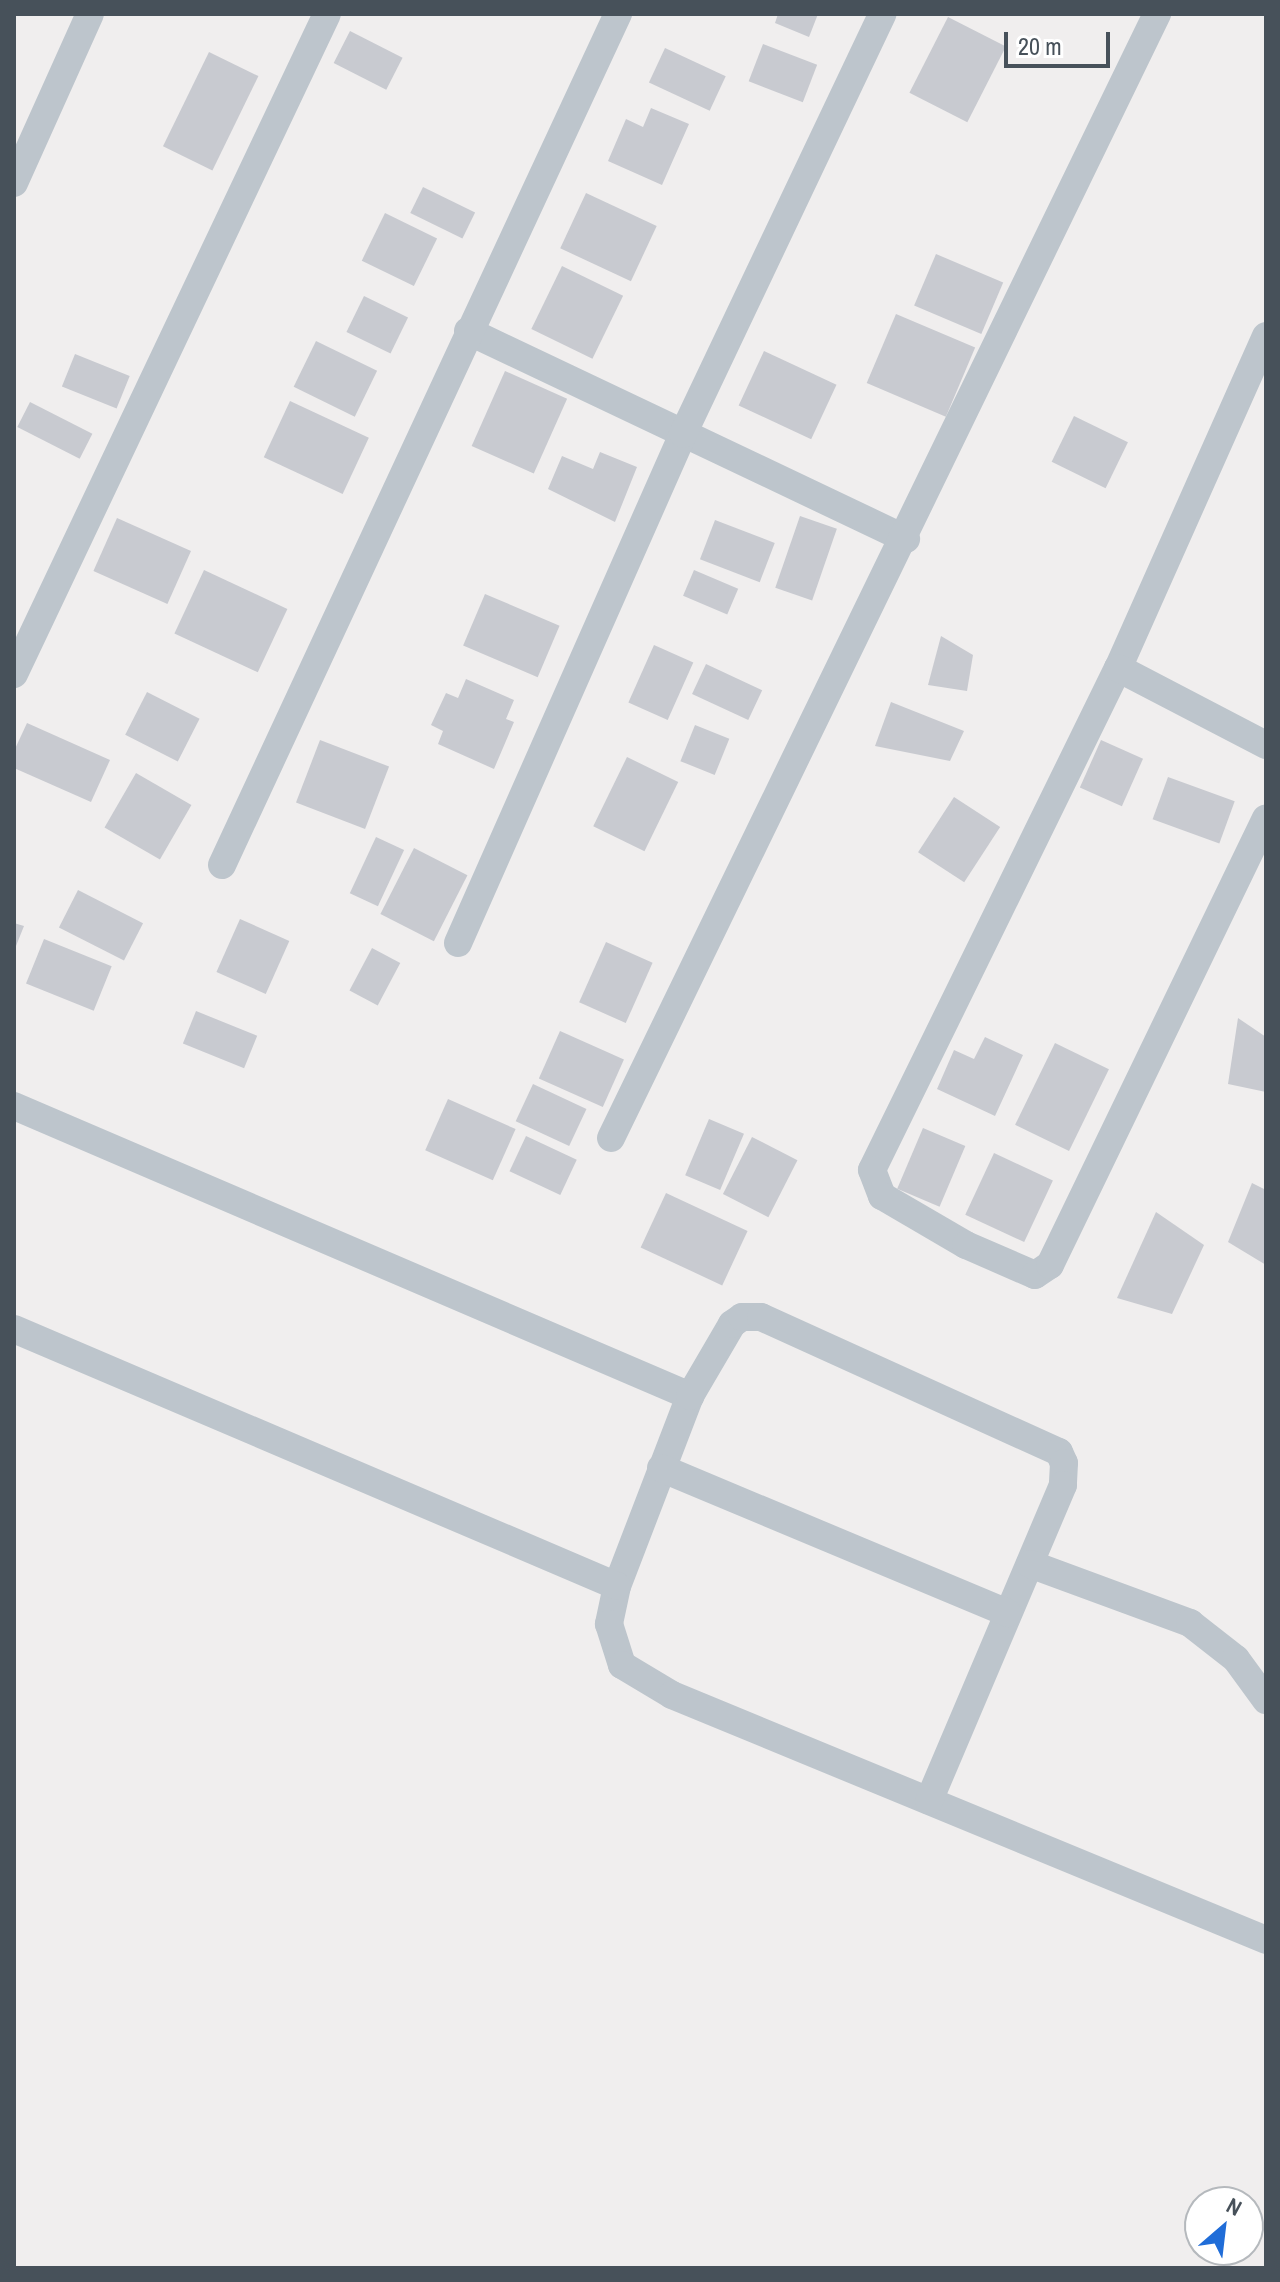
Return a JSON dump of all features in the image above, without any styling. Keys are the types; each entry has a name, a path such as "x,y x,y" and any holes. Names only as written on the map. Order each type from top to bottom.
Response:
{"street":[{"path":"14,183 90,14"},
{"path":"14,674 327,14"},
{"path":"222,865 618,14"},
{"path":"458,943 683,434 882,14"},
{"path":"611,1138 906,539 1157,14"},
{"path":"468,331 906,539"},
{"path":"1266,336 1118,668 872,1170 882,1196 966,1245 1035,1275 1050,1265 1266,819"},
{"path":"1118,668 1266,745"},
{"path":"14,1106 690,1396"},
{"path":"929,1801 1063,1485 1064,1463 1049,1444 761,1317 742,1317 732,1324 690,1396 617,1586 609,1624 622,1665 672,1695 1266,1940"},
{"path":"14,1329 617,1586"},
{"path":"661,1468 1008,1613"},
{"path":"1030,1564 1190,1623 1236,1659 1266,1700"}],"building":[{"path":"778,14 818,14 809,37 775,23"},
{"path":"948,17 1006,47 967,122 909,93"},
{"path":"350,31 403,58 386,90 334,63"},
{"path":"763,44 817,65 803,102 749,81"},
{"path":"665,48 726,76 710,111 649,82"},
{"path":"209,52 258,76 212,170 163,146"},
{"path":"651,108 689,124 662,185 608,161 626,119 643,127"},
{"path":"423,187 475,212 462,238 410,213"},
{"path":"586,193 657,226 631,281 560,248"},
{"path":"385,213 437,238 414,286 362,261"},
{"path":"936,254 1003,283 981,334 914,306"},
{"path":"562,266 623,296 592,359 531,329"},
{"path":"364,296 408,317 391,353 346,332"},
{"path":"896,314 975,348 946,417 867,383"},
{"path":"316,341 377,371 355,417 294,387"},
{"path":"764,351 837,385 811,439 739,405"},
{"path":"75,354 130,376 117,409 62,386"},
{"path":"505,371 567,399 534,474 472,446"},
{"path":"290,401 369,438 343,494 264,457"},
{"path":"30,402 92,434 80,459 17,427"},
{"path":"1074,416 1128,442 1106,488 1052,462"},
{"path":"600,452 637,467 615,522 548,489 562,456 593,469"},
{"path":"800,516 837,529 812,601 775,588"},
{"path":"117,518 191,551 167,604 93,571"},
{"path":"715,520 775,543 760,582 700,559"},
{"path":"204,570 287,609 258,672 174,633"},
{"path":"694,570 738,589 727,615 683,596"},
{"path":"485,594 560,626 538,677 463,646"},
{"path":"941,636 973,655 967,691 928,685"},
{"path":"654,645 693,662 668,720 628,703"},
{"path":"706,664 762,690 748,720 692,694"},
{"path":"466,679 514,700 506,719 514,722 494,769 438,744 443,731 431,725 446,693 458,698"},
{"path":"147,692 200,719 178,762 125,735"},
{"path":"891,702 964,731 950,761 875,746"},
{"path":"27,723 110,760 91,802 14,768 14,751"},
{"path":"695,725 729,739 715,775 680,761"},
{"path":"320,740 389,767 365,829 296,803"},
{"path":"1101,740 1143,759 1122,806 1080,788"},
{"path":"627,757 678,782 644,851 593,826"},
{"path":"136,773 191,805 160,860 104,828"},
{"path":"1168,777 1235,801 1219,844 1153,819"},
{"path":"954,797 1000,827 964,882 918,852"},
{"path":"376,837 404,850 378,906 350,893"},
{"path":"414,848 467,875 434,941 380,914"},
{"path":"78,890 143,923 124,961 59,927"},
{"path":"240,919 289,941 266,994 216,972"},
{"path":"14,923 24,926 14,951"},
{"path":"44,939 112,966 94,1011 26,984"},
{"path":"606,942 653,963 626,1023 579,1002"},
{"path":"372,948 400,963 378,1005 349,990"},
{"path":"196,1011 257,1036 244,1068 183,1043"},
{"path":"1238,1018 1266,1037 1266,1092 1228,1084"},
{"path":"560,1031 624,1059 603,1107 539,1079"},
{"path":"985,1037 1023,1055 995,1116 937,1089 954,1050 974,1059"},
{"path":"1055,1043 1109,1069 1069,1151 1015,1125"},
{"path":"533,1084 586,1109 569,1146 516,1121"},
{"path":"448,1099 516,1129 493,1180 425,1150"},
{"path":"709,1119 744,1134 720,1190 685,1175"},
{"path":"923,1128 965,1146 940,1207 897,1189"},
{"path":"526,1136 577,1160 560,1195 510,1171"},
{"path":"752,1137 797,1160 768,1217 723,1194"},
{"path":"994,1153 1053,1180 1024,1242 965,1215"},
{"path":"1252,1183 1266,1190 1266,1265 1228,1242"},
{"path":"666,1193 748,1231 722,1285 641,1247"},
{"path":"1156,1212 1204,1245 1172,1314 1117,1298"}]}
